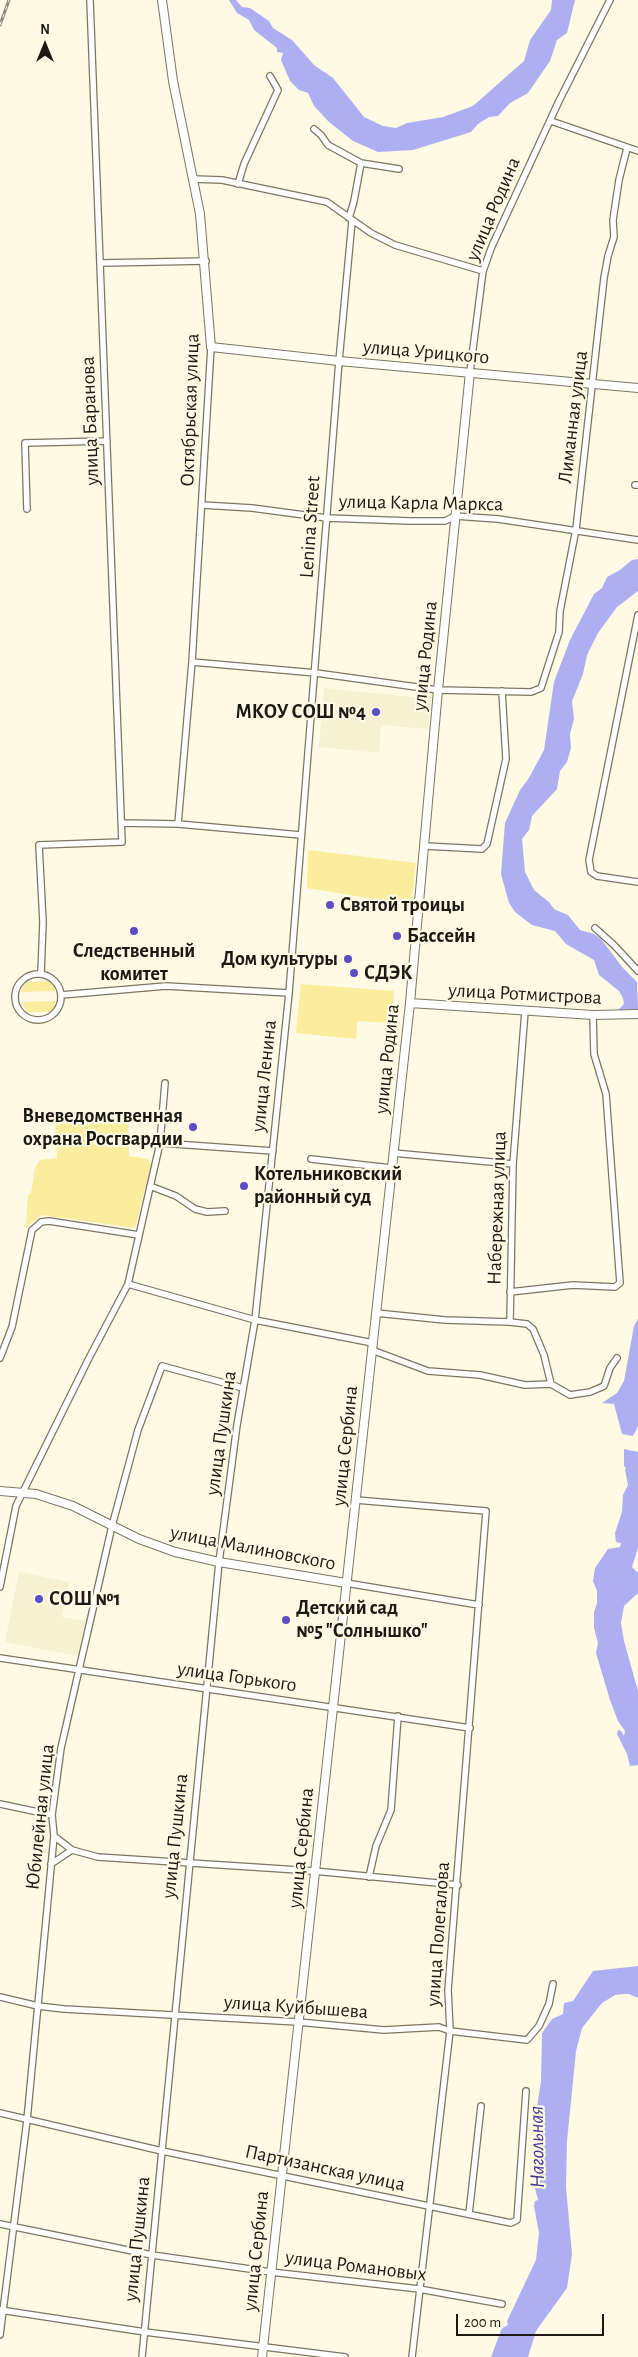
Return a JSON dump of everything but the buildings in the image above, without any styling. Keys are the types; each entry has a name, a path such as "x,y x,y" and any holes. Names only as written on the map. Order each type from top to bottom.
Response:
{"street":[{"name":"улица Баранова","path":"42,974 43,922 39,845 122,842 90,0"},
{"name":"Октябрьская улица","path":"162,0 173,81 193,179 206,261 211,347 192,662 178,824"},
{"name":"улица Родина","path":"372,1346 410,1003 438,690 470,372 484,271 503,221 610,0"},
{"path":"238,184 244,164 278,90 270,76"},
{"path":"551,121 638,151"},
{"path":"314,129 328,145 361,163 399,169"},
{"name":"Лиманная улица","path":"502,692 530,692 541,688 559,632 560,611 576,529 604,278 614,237 612,220 618,180 627,148"},
{"name":"Lenina Street","path":"301,836 316,673 350,220 361,163"},
{"path":"193,179 213,179 328,202 350,220 395,245 444,261 484,271"},
{"path":"101,263 206,261"},
{"name":"улица Урицкого","path":"211,347 338,361 638,388"},
{"path":"27,509 25,443 107,441"},
{"name":"улица Карла Маркса","path":"202,505 252,508 327,518 445,521 455,516 498,518 638,540"},
{"path":"638,615 589,860 591,872 597,876 638,882"},
{"path":"192,662 316,673 438,690 502,692 506,759 487,844 482,849 425,846"},
{"path":"122,823 178,824 301,836"},
{"name":"улица Ленина","path":"255,1320 289,994 301,836"},
{"path":"595,928 614,944 638,971"},
{"path":"42,974 56,982 61,994 60,1006 48,1018 38,1020 23,1014 15,1000 18,985 26,977 42,974"},
{"path":"61,994 166,986 289,994"},
{"name":"улица Ротмистрова","path":"410,1003 593,1015 638,1014"},
{"name":"Набережная улица","path":"510,1322 513,1164 525,1011"},
{"path":"510,1292 573,1285 614,1287 620,1283 606,1094 594,1054 593,1015"},
{"path":"0,1587 2,1553 23,1491 128,1284 160,1143 164,1083"},
{"path":"160,1143 273,1151"},
{"path":"393,1153 513,1164"},
{"path":"311,1160 391,1168"},
{"path":"150,1186 176,1196 195,1209 206,1212 225,1211"},
{"path":"0,1358 12,1327 32,1230 41,1222 49,1221 139,1235"},
{"path":"128,1284 255,1320 372,1346 428,1371 480,1375 525,1385 551,1384 570,1395 598,1390 607,1382 610,1368 617,1358"},
{"path":"376,1314 527,1324 533,1329 544,1355 551,1384"},
{"name":"улица Пушкина","path":"142,2357 188,1864 219,1562 243,1388 255,1320"},
{"name":"улица Сербина","path":"262,2357 372,1346"},
{"name":"Юбилейная улица","path":"0,2335 1,2310 27,2120 54,1836 52,1815 62,1748 112,1526 138,1430 162,1366 243,1388"},
{"name":"улица Малиновского","path":"0,1491 23,1491 73,1506 154,1545 219,1562 479,1605"},
{"name":"улица Полегалова","path":"356,1500 486,1511 458,1885 448,1990 450,2031 412,2357"},
{"name":"улица Горького","path":"0,1658 470,1728"},
{"path":"369,1876 376,1846 391,1810 398,1716"},
{"path":"0,1804 52,1815"},
{"path":"54,1836 72,1850 98,1858 314,1871 458,1885"},
{"path":"51,1864 72,1850"},
{"name":"улица Куйбышева","path":"0,1996 38,2006 298,2022 384,2030 438,2026 450,2031 527,2040 539,2026 549,2004 553,1984"},
{"name":"Партизанская улица","path":"0,2114 162,2151 512,2223 517,2220 526,2091"},
{"path":"469,2214 481,2106"},
{"name":"улица Романовых","path":"0,2224 152,2255 271,2272 419,2289 502,2304"},
{"path":"1,2310 145,2332 344,2357"}],"shaded area":[{"name":"МКОУ СОШ №4","path":"324,688 431,699 428,729 381,725 379,753 319,747"},
{"path":"308,850 416,863 411,905 307,888"},
{"path":"52,981 55,991 21,992 25,982"},
{"path":"301,984 394,991 391,1023 357,1021 356,1039 296,1033"},
{"path":"56,1001 53,1012 27,1012 22,1002"},
{"path":"128,1116 129,1156 148,1159 151,1165 135,1228 42,1215 26,1227 28,1195 31,1193 35,1168 40,1160 57,1158 55,1118"},
{"name":"СОШ №1","path":"19,1572 69,1582 62,1617 85,1621 78,1656 5,1642"}],"water":[{"path":"229,0 236,0 242,7 250,8 269,21 273,28 292,40 314,65 333,78 364,117 383,126 396,128 407,123 443,117 473,106 524,61 530,40 551,10 552,0 575,0 567,33 557,40 550,61 528,93 510,103 498,116 489,117 478,124 471,132 413,150 378,152 353,141 329,122 314,106 308,93 299,90 290,81 281,60 283,53 277,52 277,48 254,30 249,20 237,13"},
{"path":"638,559 638,591 617,607 598,633 587,655 583,674 572,701 574,719 570,734 571,748 567,762 560,771 557,789 532,816 529,830 522,839 525,872 534,890 549,902 554,909 568,915 580,930 594,934 601,939 623,968 637,982 638,1009 618,1010 624,1004 623,998 619,991 599,975 594,960 566,944 555,931 532,925 515,912 509,903 501,874 505,823 520,790 529,778 544,750 554,682 570,640 594,594 602,588 607,577 620,570 632,560"},
{"path":"638,1319 638,1426 633,1436 622,1434 614,1404 602,1403 617,1393 624,1381 634,1326"},
{"path":"624,1449 638,1452 638,1548 632,1567 638,1573 638,1593 624,1606 621,1623 638,1691 638,1765 630,1766 627,1754 617,1734 618,1730 624,1736 625,1731 618,1721 610,1700 596,1653 598,1643 594,1628 594,1612 597,1603 597,1591 593,1581 595,1568 608,1549 620,1547 621,1543 616,1542 615,1533 622,1512 623,1495 628,1485 626,1468 624,1466"},
{"name":"Нагольная","path":"638,1966 638,1998 629,1994 615,1995 602,2003 582,2028 576,2051 567,2141 566,2187 572,2254 567,2288 536,2331 528,2357 491,2357 502,2328 508,2325 507,2321 536,2260 539,2233 534,2206 535,2201 538,2200 535,2188 538,2177 535,2163 537,2140 534,2127 541,2081 542,2033 552,2019 563,2014 564,2003 573,2001 593,1971"}],"railway":[{"path":"0,25 9,0"}],"place":[{"name":"МКОУ СОШ №4","path":"376,712"},
{"name":"Святой троицы","path":"330,905"},
{"name":"Следственный комитет","path":"134,931"},
{"name":"Бассейн","path":"397,936"},
{"name":"Дом культуры","path":"348,959"},
{"name":"СДЭК","path":"354,973"},
{"name":"Вневедомственная охрана Росгвардии","path":"193,1127"},
{"name":"Котельниковский районный суд","path":"244,1186"},
{"name":"СОШ №1","path":"39,1599"},
{"name":"Детский сад №5 \"Солнышко\"","path":"286,1620"}]}
